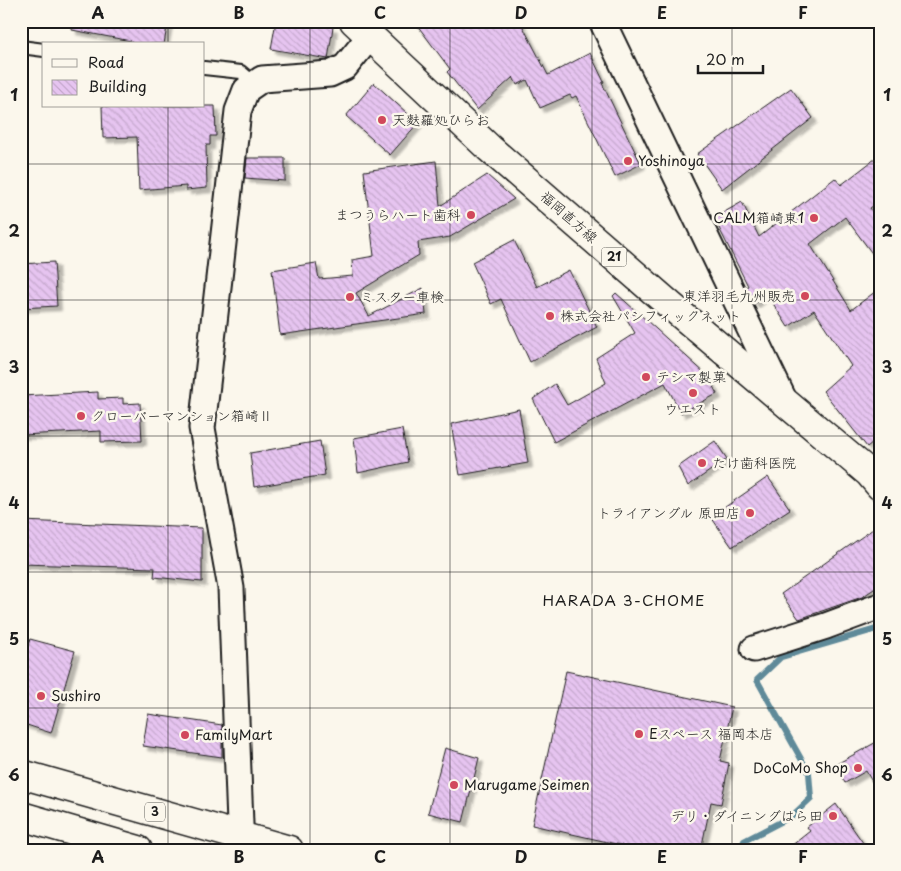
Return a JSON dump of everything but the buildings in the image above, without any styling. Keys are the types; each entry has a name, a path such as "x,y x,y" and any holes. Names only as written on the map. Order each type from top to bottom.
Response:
{"main road":[{"name":"福岡直方線","path":"362,29 489,148 671,306 876,474"},
{"name":"3","path":"21,774 241,843 289,850"},
{"path":"21,816 138,850"}],"street":[{"path":"602,21 784,400"},
{"path":"241,843 231,588 202,428 238,111 246,90 262,79 330,74 345,67 362,29"},
{"path":"754,649 880,606"}],"lane":[{"path":"21,47 42,50"},
{"path":"205,68 241,72 254,84"}],"waterway":[{"path":"740,850 744,841 792,816 811,798 809,773 757,680 781,657 880,628"}],"place":[{"name":"天麩羅処ひらお","path":"382,120"},
{"name":"Yoshinoya","path":"628,161"},
{"name":"まつうらハート歯科","path":"471,215"},
{"name":"CALM箱崎東1","path":"814,218"},
{"name":"東洋羽毛九州販売","path":"805,296"},
{"name":"ミスター車検","path":"350,297"},
{"name":"株式会社パシフィックネット","path":"550,316"},
{"name":"テシマ製菓","path":"646,377"},
{"name":"ウエスト","path":"693,393"},
{"name":"クローバーマンション箱崎Ⅱ","path":"81,416"},
{"name":"たけ歯科医院","path":"702,463"},
{"name":"トライアングル 原田店","path":"750,513"},
{"name":"Sushiro","path":"41,696"},
{"name":"Eスペース 福岡本店","path":"639,734"},
{"name":"FamilyMart","path":"185,735"},
{"name":"DoCoMo Shop","path":"858,768"},
{"name":"Marugame Seimen","path":"454,785"},
{"name":"デリ・ダイニングはら田","path":"833,816"}],"district":[{"name":"HARADA 3-CHOME","path":"624,601"}]}
